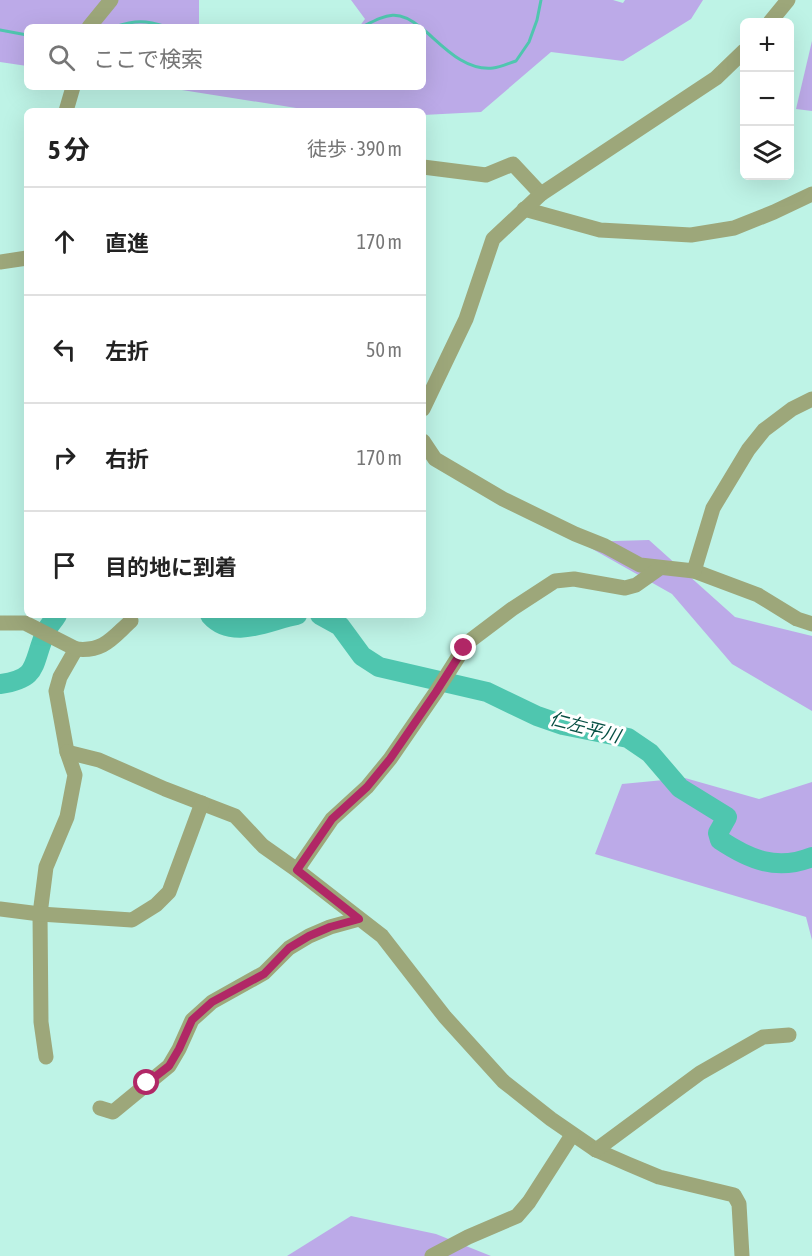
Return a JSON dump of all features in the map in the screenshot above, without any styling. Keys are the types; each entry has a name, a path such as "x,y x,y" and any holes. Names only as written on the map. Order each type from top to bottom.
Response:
{"street":[{"path":"91,24 111,0"},
{"path":"773,18 788,0"},
{"path":"429,382 466,319 493,239 541,194 716,78 740,55"},
{"path":"67,108 72,90"},
{"path":"426,167 486,175 513,164 541,194"},
{"path":"524,208 600,230 691,235 734,228 812,194"},
{"path":"0,262 24,258"},
{"path":"694,571 713,508 748,450 764,430 792,409 812,399"},
{"path":"426,446 435,459 503,499 605,546 640,565 694,571 758,595 796,619 812,624"},
{"path":"297,870 332,819 367,787 390,759 467,643 549,584 574,579 625,588 636,585 660,568"},
{"path":"0,622 25,623 76,649 89,651 101,647 131,621"},
{"path":"46,1058 41,1022 40,914 46,867 67,816 73,795 75,775 67,752 56,691 60,677 76,649"},
{"path":"67,752 99,760 235,816 263,846 382,936 445,1017 504,1081 572,1135 596,1150 659,1177 734,1195 739,1204 742,1256"},
{"path":"0,909 132,920 144,914 169,892 202,803"},
{"path":"100,1108 113,1112 169,1066 192,1020 212,1002 264,974 289,948 309,936 359,919"},
{"path":"596,1150 647,1110 700,1073 764,1037 789,1035"},
{"path":"432,1256 468,1237 518,1216 572,1135"}],"shaded area":[{"path":"0,0 199,0 199,24 24,24 24,66 0,62"},
{"path":"351,0 613,0 623,3 625,0 703,0 691,19 623,61 551,52 481,112 426,115 426,108 296,108 182,90 426,90 426,24 361,24 365,19"},
{"path":"812,41 812,111 796,109"},
{"path":"649,540 735,617 812,636 812,711 732,664 672,594 580,542"},
{"path":"685,778 759,799 812,782 812,940 806,917 595,854 622,784"},
{"path":"351,1216 436,1234 491,1256 287,1256"}],"waterway":[{"path":"426,32 446,50 473,66 499,67 516,61 529,42 541,0"},
{"path":"368,24 391,15 405,17 416,24"},
{"path":"124,24 140,22 156,24"},
{"path":"0,30 24,34"},
{"name":"仁左平川","path":"0,684 21,679 32,669 45,633 55,618"},
{"name":"仁左平川","path":"213,618 229,627 240,628 286,618"},
{"name":"仁左平川","path":"325,618 340,626 362,656 379,667 487,692 537,716 563,725 628,738 650,753 680,788 727,817 718,833 720,840 742,853 775,863 787,863 812,857"}],"route":[{"path":"147,1083 169,1066 192,1020 212,1002 264,974 289,948 309,936 359,919 297,870 332,819 367,787 390,759 464,648"}]}
